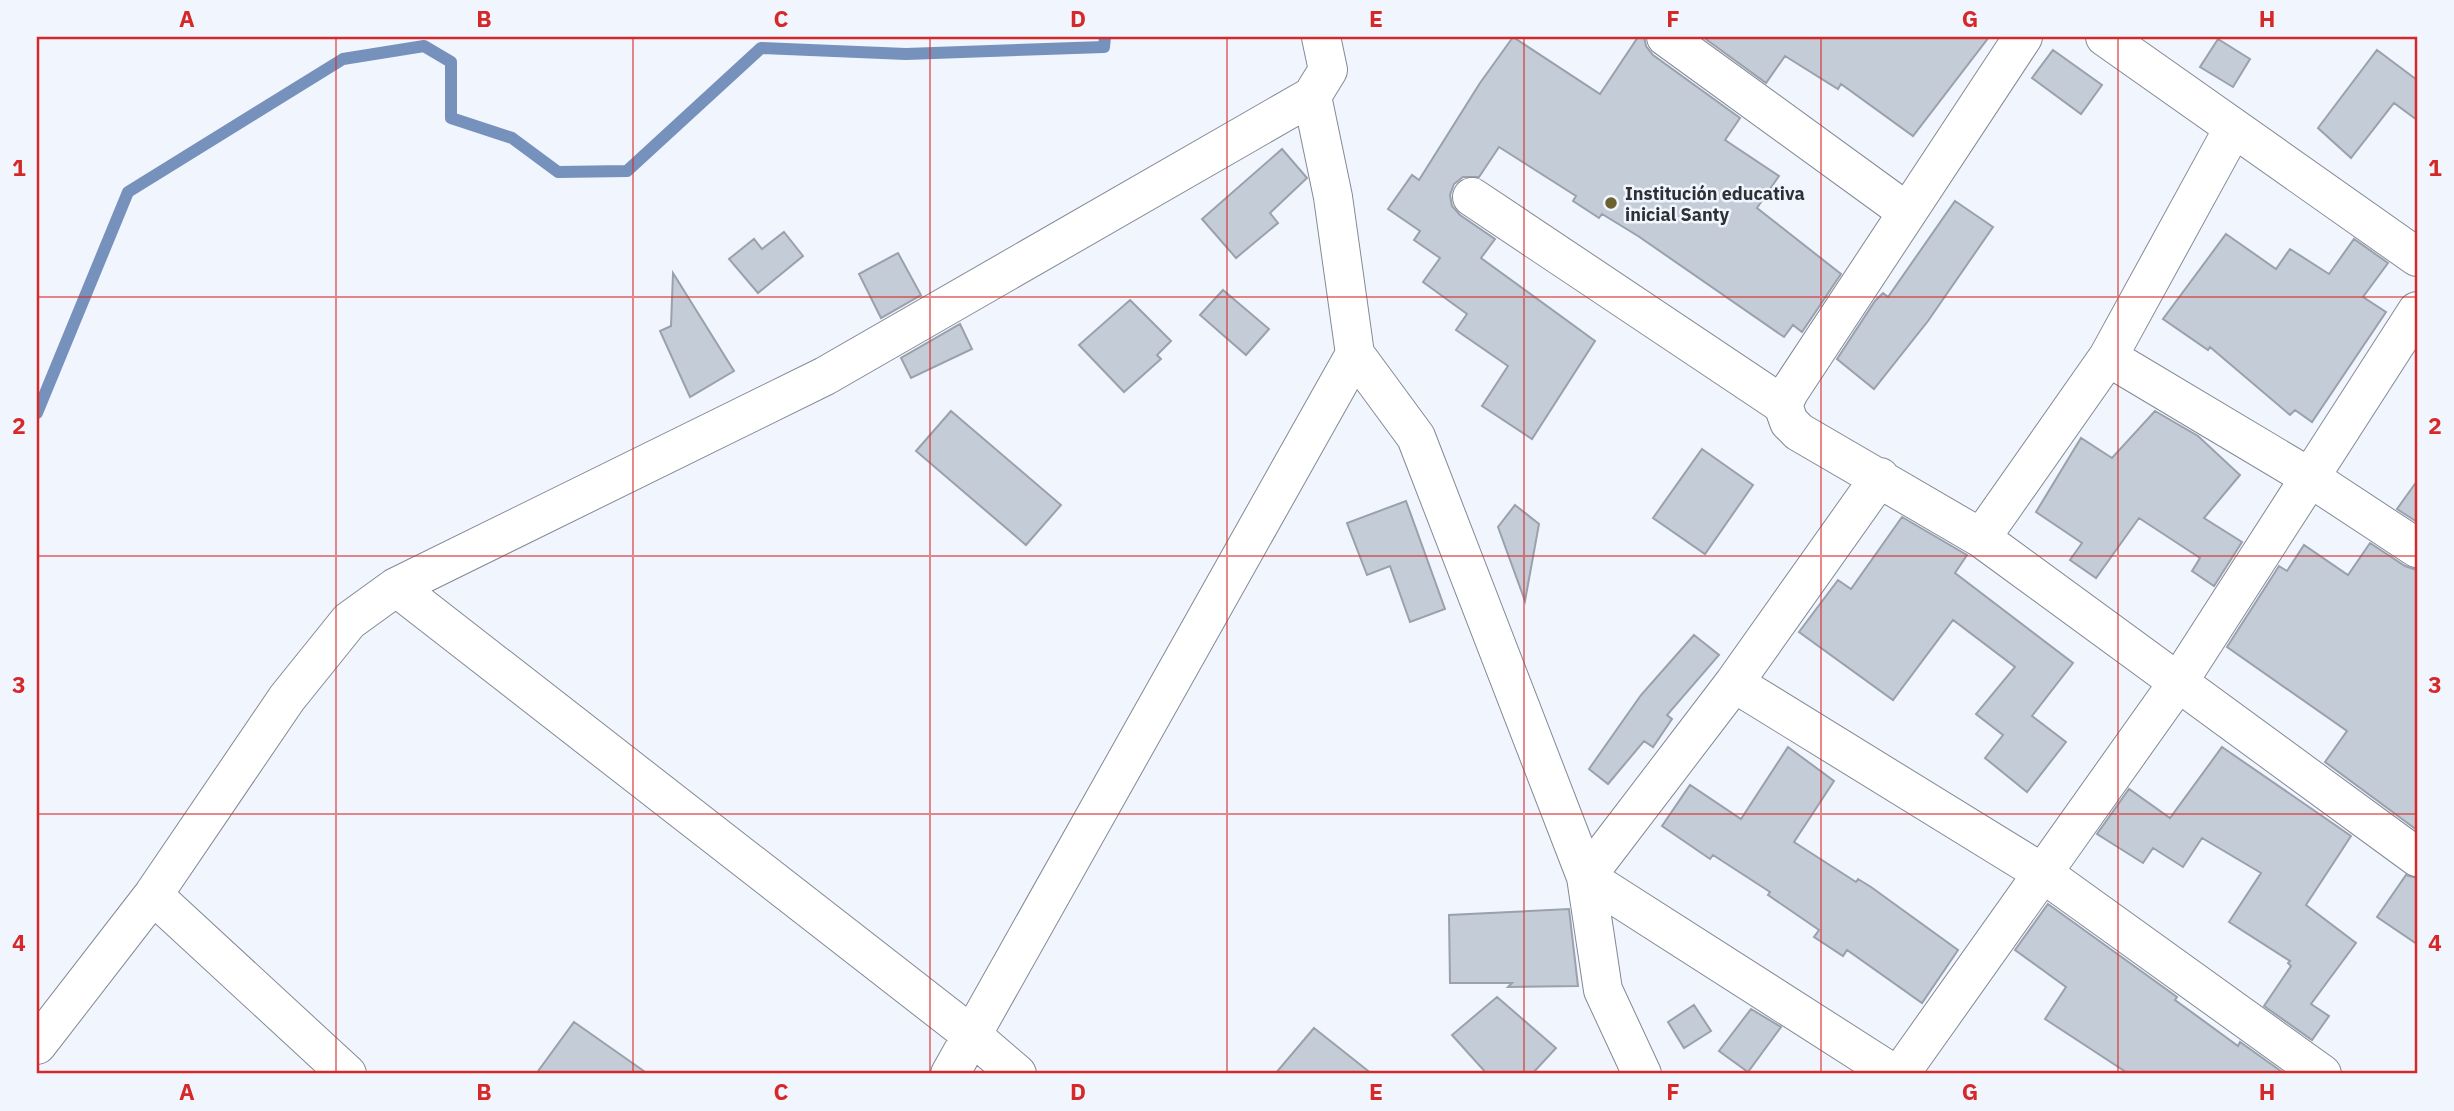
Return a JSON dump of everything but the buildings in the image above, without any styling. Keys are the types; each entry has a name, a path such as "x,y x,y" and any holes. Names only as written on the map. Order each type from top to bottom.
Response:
{"street":[{"path":"37,1045 153,895 288,698 349,621 396,587 825,376 1312,96 1328,69 1321,37"},
{"path":"1665,37 1907,212"},
{"path":"1783,405 2023,37"},
{"path":"2129,43 2232,129 2417,257"},
{"path":"1312,96 1332,197 1355,354 1416,437 1586,877 1603,990 1642,1074"},
{"path":"1981,538 2108,357 2232,129"},
{"path":"1472,197 1783,405 1788,422 1799,432 1981,538 2417,857"},
{"path":"1900,1074 2045,874 2179,681 2417,310"},
{"path":"950,1074 974,1037 1355,354"},
{"path":"2108,357 2309,477 2417,548"},
{"path":"1586,877 1734,683 1880,477"},
{"path":"396,587 974,1037 1017,1074"},
{"path":"1734,683 2045,874 2322,1074"},
{"path":"1586,877 1894,1074"},
{"path":"153,895 347,1074"}],"waterway":[{"path":"37,413 128,192 343,59 424,46 451,62 451,118 512,138 558,172 627,171 761,48 906,54 1104,47 1105,37"}],"place":[{"name":"Institución educativa inicial Santy","path":"1611,203"}]}
